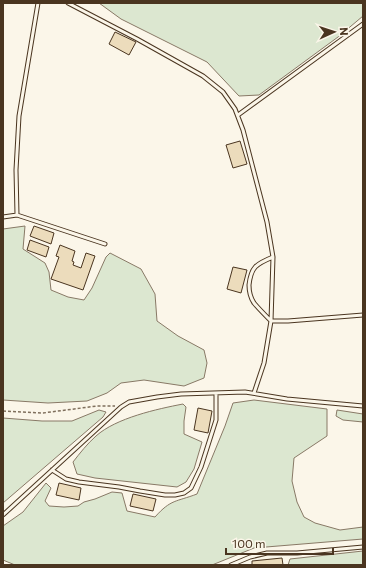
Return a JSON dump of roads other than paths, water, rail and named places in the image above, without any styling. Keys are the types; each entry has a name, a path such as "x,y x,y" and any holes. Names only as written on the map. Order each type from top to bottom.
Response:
{"lane":[{"path":"17,215 16,170 18,124 38,3"},
{"path":"68,3 204,76 223,92 238,115 268,222 273,257 271,321 264,363 254,393"},
{"path":"238,115 363,24"},
{"path":"3,217 17,215 105,244"},
{"path":"273,257 256,266 250,274 249,289 250,296 254,303 271,321 363,315"},
{"path":"3,515 129,402 181,394 254,393 288,399 363,406"},
{"path":"52,470 66,479 79,482 165,495 184,493 190,488 202,467 216,420 216,394"},
{"path":"231,565 250,557 267,553 297,553 363,548"}]}
